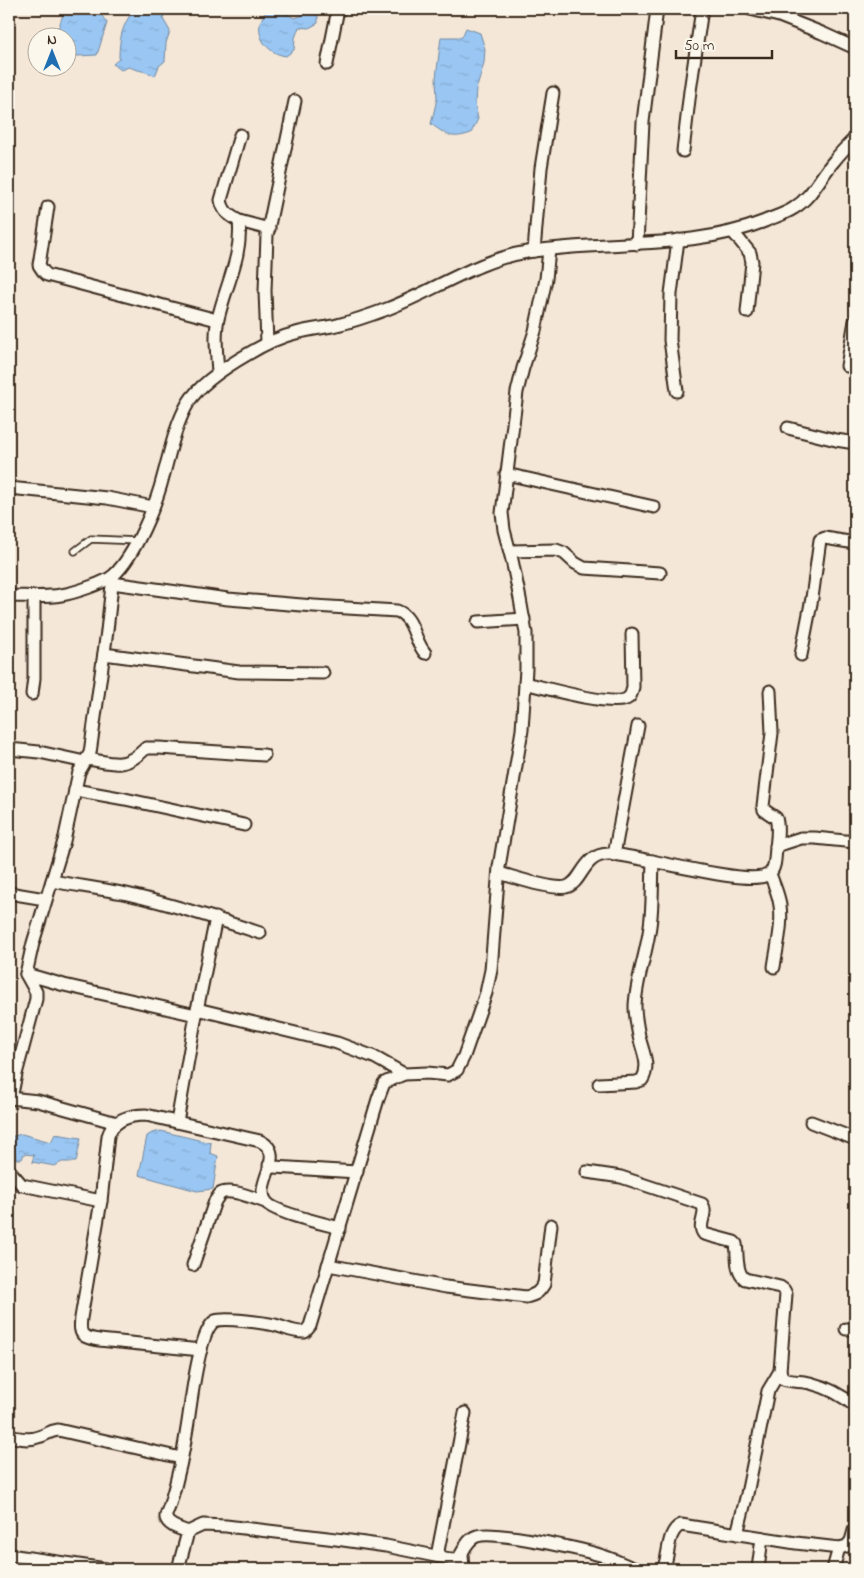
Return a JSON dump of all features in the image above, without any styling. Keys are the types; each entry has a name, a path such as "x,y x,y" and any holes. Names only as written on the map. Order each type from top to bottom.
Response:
{"street":[{"path":"327,64 338,9"},
{"path":"637,244 643,122 656,9"},
{"path":"683,150 702,9"},
{"path":"750,9 779,16 855,48"},
{"path":"534,251 541,168 553,93"},
{"path":"267,343 264,291 269,229 296,101"},
{"path":"240,135 221,200 222,207 226,213 238,221 269,229"},
{"path":"117,1123 38,1101 10,1098 36,999 36,992 26,974 33,943 64,841 79,772 90,753 112,580 138,541 153,507 163,480 172,442 189,402 218,372 267,343 296,333 338,325 374,313 416,297 490,261 534,251 678,240 733,232 754,225 794,208 805,200 833,161 855,138"},
{"path":"48,207 39,265 47,275 218,320"},
{"path":"218,372 215,335 234,264 240,231 238,221"},
{"path":"733,232 750,253 752,262 747,312"},
{"path":"677,391 670,340 671,294 678,240"},
{"path":"549,250 546,279 535,331 523,368 518,392 502,513 526,633 525,682 522,730 509,801 499,873 491,970 486,993 464,1056 457,1070 448,1075 427,1073 404,1074 384,1083 310,1326 305,1332 297,1332 274,1325 247,1321 218,1320 213,1322 209,1328 201,1350 181,1458 170,1506 165,1516 172,1526 188,1532 203,1525 226,1526 336,1538 458,1559 470,1540 475,1536 484,1534 517,1538 601,1555 636,1569"},
{"path":"847,366 855,321"},
{"path":"788,428 855,443"},
{"path":"506,474 654,506"},
{"path":"9,488 107,498 153,507"},
{"path":"801,655 812,598 820,540 825,538 855,543"},
{"path":"510,551 556,550 564,553 584,568 660,573"},
{"path":"9,596 58,596 74,593 112,580 228,598 396,611 403,613 409,618 419,646 425,653"},
{"path":"32,694 34,678 34,596"},
{"path":"478,622 524,619"},
{"path":"525,682 564,693 600,699 628,699 632,694 633,687 632,634"},
{"path":"104,654 239,672 323,673"},
{"path":"499,873 544,885 564,888 572,885 592,860 601,856 614,855 653,861 716,875 757,878 770,874 774,867 778,829 776,818 764,810 763,806 772,733 770,691"},
{"path":"614,855 638,726"},
{"path":"9,749 39,752 86,761 123,764 135,759 146,748 264,755"},
{"path":"75,790 244,825"},
{"path":"776,846 801,838 855,842"},
{"path":"599,1084 636,1082 642,1080 645,1075 646,1064 639,1038 636,1006 650,926 653,861"},
{"path":"770,874 779,900 780,912 780,928 774,967"},
{"path":"52,881 129,894 195,911 260,933"},
{"path":"9,893 45,899"},
{"path":"177,1122 196,1012 216,918"},
{"path":"26,974 64,985 337,1043 374,1057 404,1074"},
{"path":"201,1350 99,1340 86,1338 81,1334 81,1318 101,1200 110,1129 126,1118 146,1115 267,1144 272,1155 264,1184 266,1202"},
{"path":"811,1122 855,1139"},
{"path":"269,1165 274,1167 356,1172"},
{"path":"9,1170 22,1185 101,1200"},
{"path":"587,1172 622,1176 702,1204 705,1212 702,1231 704,1234 736,1244 741,1277 780,1288 786,1294 780,1371 783,1379 811,1383 846,1399 855,1406"},
{"path":"193,1265 215,1201 220,1194 226,1192 234,1192 266,1202 272,1207 340,1228"},
{"path":"328,1265 446,1287 526,1297 534,1296 544,1284 551,1225"},
{"path":"737,1534 768,1391 780,1371"},
{"path":"437,1556 465,1413"},
{"path":"9,1436 28,1439 37,1438 50,1431 58,1430 181,1458"},
{"path":"663,1569 672,1534 675,1528 681,1525 839,1548 847,1546 853,1541 855,1527"},
{"path":"178,1569 188,1532"},
{"path":"758,1569 762,1538"},
{"path":"833,1569 839,1548"},
{"path":"462,1554 463,1569"},
{"path":"9,1555 106,1569"}],"lane":[{"path":"75,551 91,539 138,541"}],"water":[{"path":"86,8 95,10 103,17 107,23 97,55 78,56 78,28 58,28 67,9"},
{"path":"134,9 166,9 163,19 170,31 166,43 165,61 159,66 155,76 129,67 121,70 113,64 119,59 122,32"},
{"path":"269,9 284,9 286,13 294,18 301,16 305,11 313,12 318,16 318,23 309,28 299,27 295,38 294,50 286,56 278,54 271,50 261,38 260,23"},
{"path":"466,28 480,33 485,49 484,63 476,89 475,104 478,119 471,133 454,136 445,134 431,124 437,99 436,78 441,37 462,37"},
{"path":"161,1131 211,1143 210,1153 218,1156 213,1189 197,1191 139,1175 147,1136"},
{"path":"22,1134 51,1142 55,1134 81,1138 76,1162 62,1162 55,1166 32,1162 34,1155 24,1154 22,1159 16,1159 13,1136"}]}
